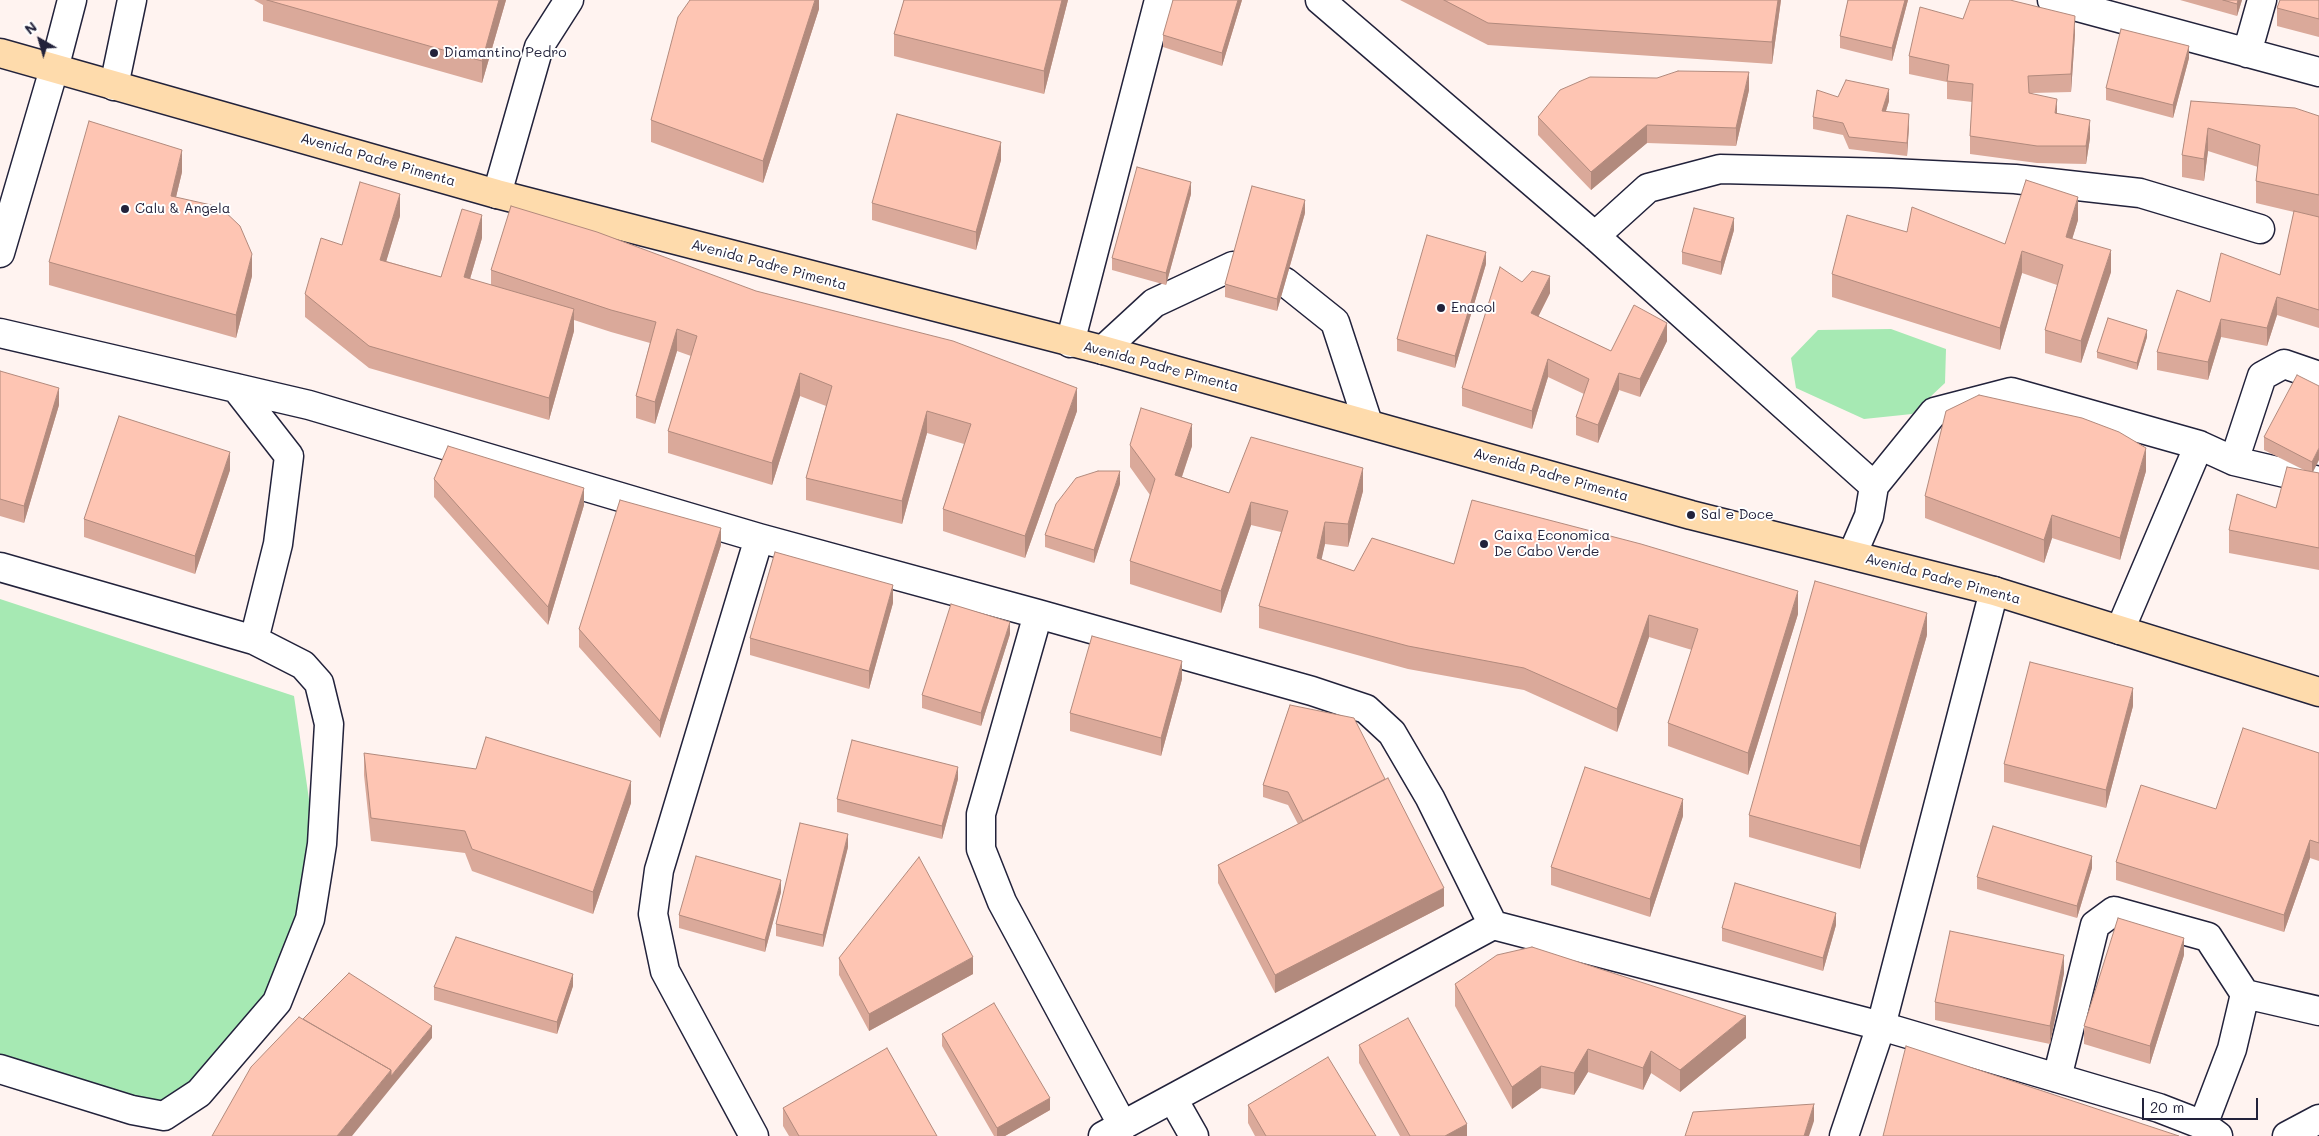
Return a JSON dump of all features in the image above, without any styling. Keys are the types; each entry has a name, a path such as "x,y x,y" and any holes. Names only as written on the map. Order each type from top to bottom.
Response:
{"main road":[{"name":"Avenida Padre Pimenta","path":"0,53 497,194 1103,350 1691,515 1994,591 2319,692"}],"street":[{"path":"0,253 54,69 72,0"},
{"path":"114,86 132,0"},
{"path":"497,194 539,47 569,0"},
{"path":"1070,343 1159,0"},
{"path":"1320,0 1595,236 1874,486"},
{"path":"2052,0 2319,72"},
{"path":"2247,53 2262,0"},
{"path":"1595,236 1648,188 1720,169 1891,173 2015,180 2073,186 2140,194 2260,229"},
{"path":"1103,350 1154,304 1233,266"},
{"path":"1285,282 1335,322 1368,423"},
{"path":"0,333 308,405 759,538 1312,691 1366,709 1392,733 1397,741 1430,798 1493,925"},
{"path":"2234,461 2262,376 2284,364 2319,376"},
{"path":"236,388 289,456 278,544 254,640"},
{"path":"1852,556 1869,516 1874,486 1934,412 2011,392 2199,445 2234,461 2319,481"},
{"path":"2120,630 2199,445"},
{"path":"754,1136 665,971 653,914 659,870 759,538"},
{"path":"0,567 254,640 303,665 319,683 329,724 322,844 310,919 277,1002 199,1093 164,1116 132,1110 0,1070"},
{"path":"1844,1136 1881,1026 1994,591"},
{"path":"1038,614 981,814 981,849 1002,902 1113,1131 1493,925 1881,1026 2159,1108 2211,1131 2245,994"},
{"path":"2057,1078 2095,925 2114,911 2208,937 2245,994 2319,1011"},
{"path":"1173,1099 1194,1136"},
{"path":"2287,1136 2319,1119"}],"green space":[{"path":"1891,329 1946,349 1945,383 1912,414 1864,419 1796,388 1791,358 1818,330"},
{"path":"0,599 294,696 312,820 302,899 264,999 187,1088 159,1107 0,1056"}],"building":[{"path":"267,0 499,0 482,61"},
{"path":"690,0 815,0 763,161 651,120 678,17"},
{"path":"904,0 1062,0 1044,71 894,34"},
{"path":"1173,0 1238,0 1222,53 1163,35"},
{"path":"1444,0 1778,0 1772,42 1488,23"},
{"path":"1848,0 1905,0 1892,48 1840,36"},
{"path":"1970,0 2010,0 2075,16 2071,74 2028,76 2029,93 2057,99 2055,113 2090,120 2086,146 2037,146 1970,136 1973,84 1947,81 1949,65 1909,56 1920,7 1963,19"},
{"path":"2223,0 2238,0 2237,4"},
{"path":"2280,0 2319,0 2319,19 2277,8"},
{"path":"2121,29 2189,46 2173,105 2106,88"},
{"path":"1678,71 1749,72 1736,128 1647,125 1591,172 1538,117 1560,90 1590,77 1657,78"},
{"path":"1846,80 1889,89 1882,111 1909,114 1907,143 1849,137 1843,123 1813,117 1817,90 1838,97"},
{"path":"2191,101 2295,108 2319,116 2319,195 2256,181 2260,145 2208,128 2204,159 2182,155"},
{"path":"897,114 1001,142 976,232 872,203"},
{"path":"89,121 182,150 171,196 220,207 240,226 252,254 236,315 49,262"},
{"path":"1137,167 1191,182 1166,273 1112,258"},
{"path":"2026,180 2078,197 2066,237 2111,250 2081,341 2045,330 2063,265 2022,251 2000,328 1832,274 1847,215 1907,232 1912,207 2005,244"},
{"path":"360,182 400,194 380,260 441,277 462,209 482,215 464,277 574,309 549,398 369,346 305,294 321,238 342,245"},
{"path":"1252,186 1305,200 1277,299 1225,284"},
{"path":"511,206 597,232 756,291 953,341 1077,388 1025,536 943,509 971,424 927,411 902,501 806,478 832,386 800,373 772,463 668,431 697,336 677,329 655,402 636,396 656,322 611,310 491,270"},
{"path":"1694,208 1734,218 1721,262 1682,252"},
{"path":"2294,211 2319,217 2319,310 2277,297 2267,328 2221,319 2208,362 2157,352 2177,290 2210,302 2221,253 2280,275"},
{"name":"Enacol","path":"1427,235 1486,252 1455,356 1397,339"},
{"path":"1500,267 1522,282 1532,271 1550,276 1531,313 1611,351 1634,305 1667,323 1640,379 1619,373 1598,425 1576,417 1589,379 1548,359 1532,411 1462,388"},
{"path":"2108,318 2147,330 2137,363 2097,352"},
{"path":"0,371 59,388 24,506 0,499"},
{"path":"2297,375 2319,386 2319,448 2312,462 2264,437"},
{"path":"1979,395 2082,418 2119,432 2146,448 2120,538 2052,515 2044,540 1925,496 1946,411"},
{"path":"1141,408 1192,424 1175,475 1229,493 1251,437 1363,468 1348,524 1325,522 1317,558 1354,571 1372,538 1454,564 1472,500 1641,544 1798,591 1748,753 1668,723 1698,629 1649,615 1617,709 1524,668 1408,646 1259,606 1288,511 1251,502 1221,591 1130,561 1155,479 1130,445"},
{"path":"119,416 230,452 195,556 84,519"},
{"path":"448,446 584,488 548,607 434,479"},
{"path":"2287,467 2319,473 2319,548 2229,530 2237,494 2276,508"},
{"path":"1098,471 1120,471 1094,550 1045,535 1056,504 1076,478"},
{"path":"620,500 721,528 660,721 579,629"},
{"path":"775,552 893,585 869,671 750,638"},
{"path":"1815,581 1927,613 1860,846 1749,815"},
{"path":"951,604 1010,622 981,713 922,695"},
{"path":"1092,636 1182,661 1161,738 1070,713"},
{"path":"2030,662 2133,688 2106,790 2004,764"},
{"path":"1290,705 1354,718 1385,779 1303,821 1288,792 1263,785"},
{"path":"2243,728 2319,753 2319,843 2310,840 2284,915 2116,862 2141,785 2216,809"},
{"path":"486,737 631,781 593,892 472,849 465,831 371,818 364,753 476,769"},
{"path":"852,740 958,767 942,826 837,799"},
{"path":"1585,767 1683,799 1650,899 1551,867"},
{"path":"1388,778 1444,888 1275,975 1218,865"},
{"path":"800,823 848,834 823,935 776,924"},
{"path":"1993,826 2092,856 2077,906 1977,877"},
{"path":"696,856 781,880 765,940 679,915"},
{"path":"919,857 973,957 869,1014 839,958"},
{"path":"1735,883 1836,913 1823,958 1722,928"},
{"path":"2118,918 2184,938 2150,1046 2084,1026"},
{"path":"1950,931 2064,955 2050,1026 1935,1002"},
{"path":"456,937 573,974 557,1022 434,987"},
{"path":"1532,947 1746,1016 1680,1070 1651,1051 1643,1068 1588,1049 1574,1073 1541,1066 1512,1087 1455,984 1497,955"},
{"path":"349,973 432,1026 391,1076 391,1070 303,1019"},
{"path":"994,1003 1050,1098 997,1128 942,1034"},
{"path":"299,1017 391,1070 337,1136 212,1136 251,1067"},
{"path":"1408,1018 1467,1124 1445,1136 1410,1136 1359,1045"},
{"path":"1906,1046 2179,1136 1883,1136"},
{"path":"887,1048 937,1136 799,1136 783,1108"},
{"path":"1328,1057 1376,1136 1266,1136 1248,1105"},
{"path":"1814,1104 1804,1136 1685,1136 1693,1112"}],"place":[{"name":"Diamantino Pedro","path":"434,53"},
{"name":"Calu & Angela","path":"125,209"},
{"name":"Enacol","path":"1441,308"},
{"name":"Sal e Doce","path":"1691,515"},
{"name":"Caixa Economica De Cabo Verde","path":"1484,544"}]}
